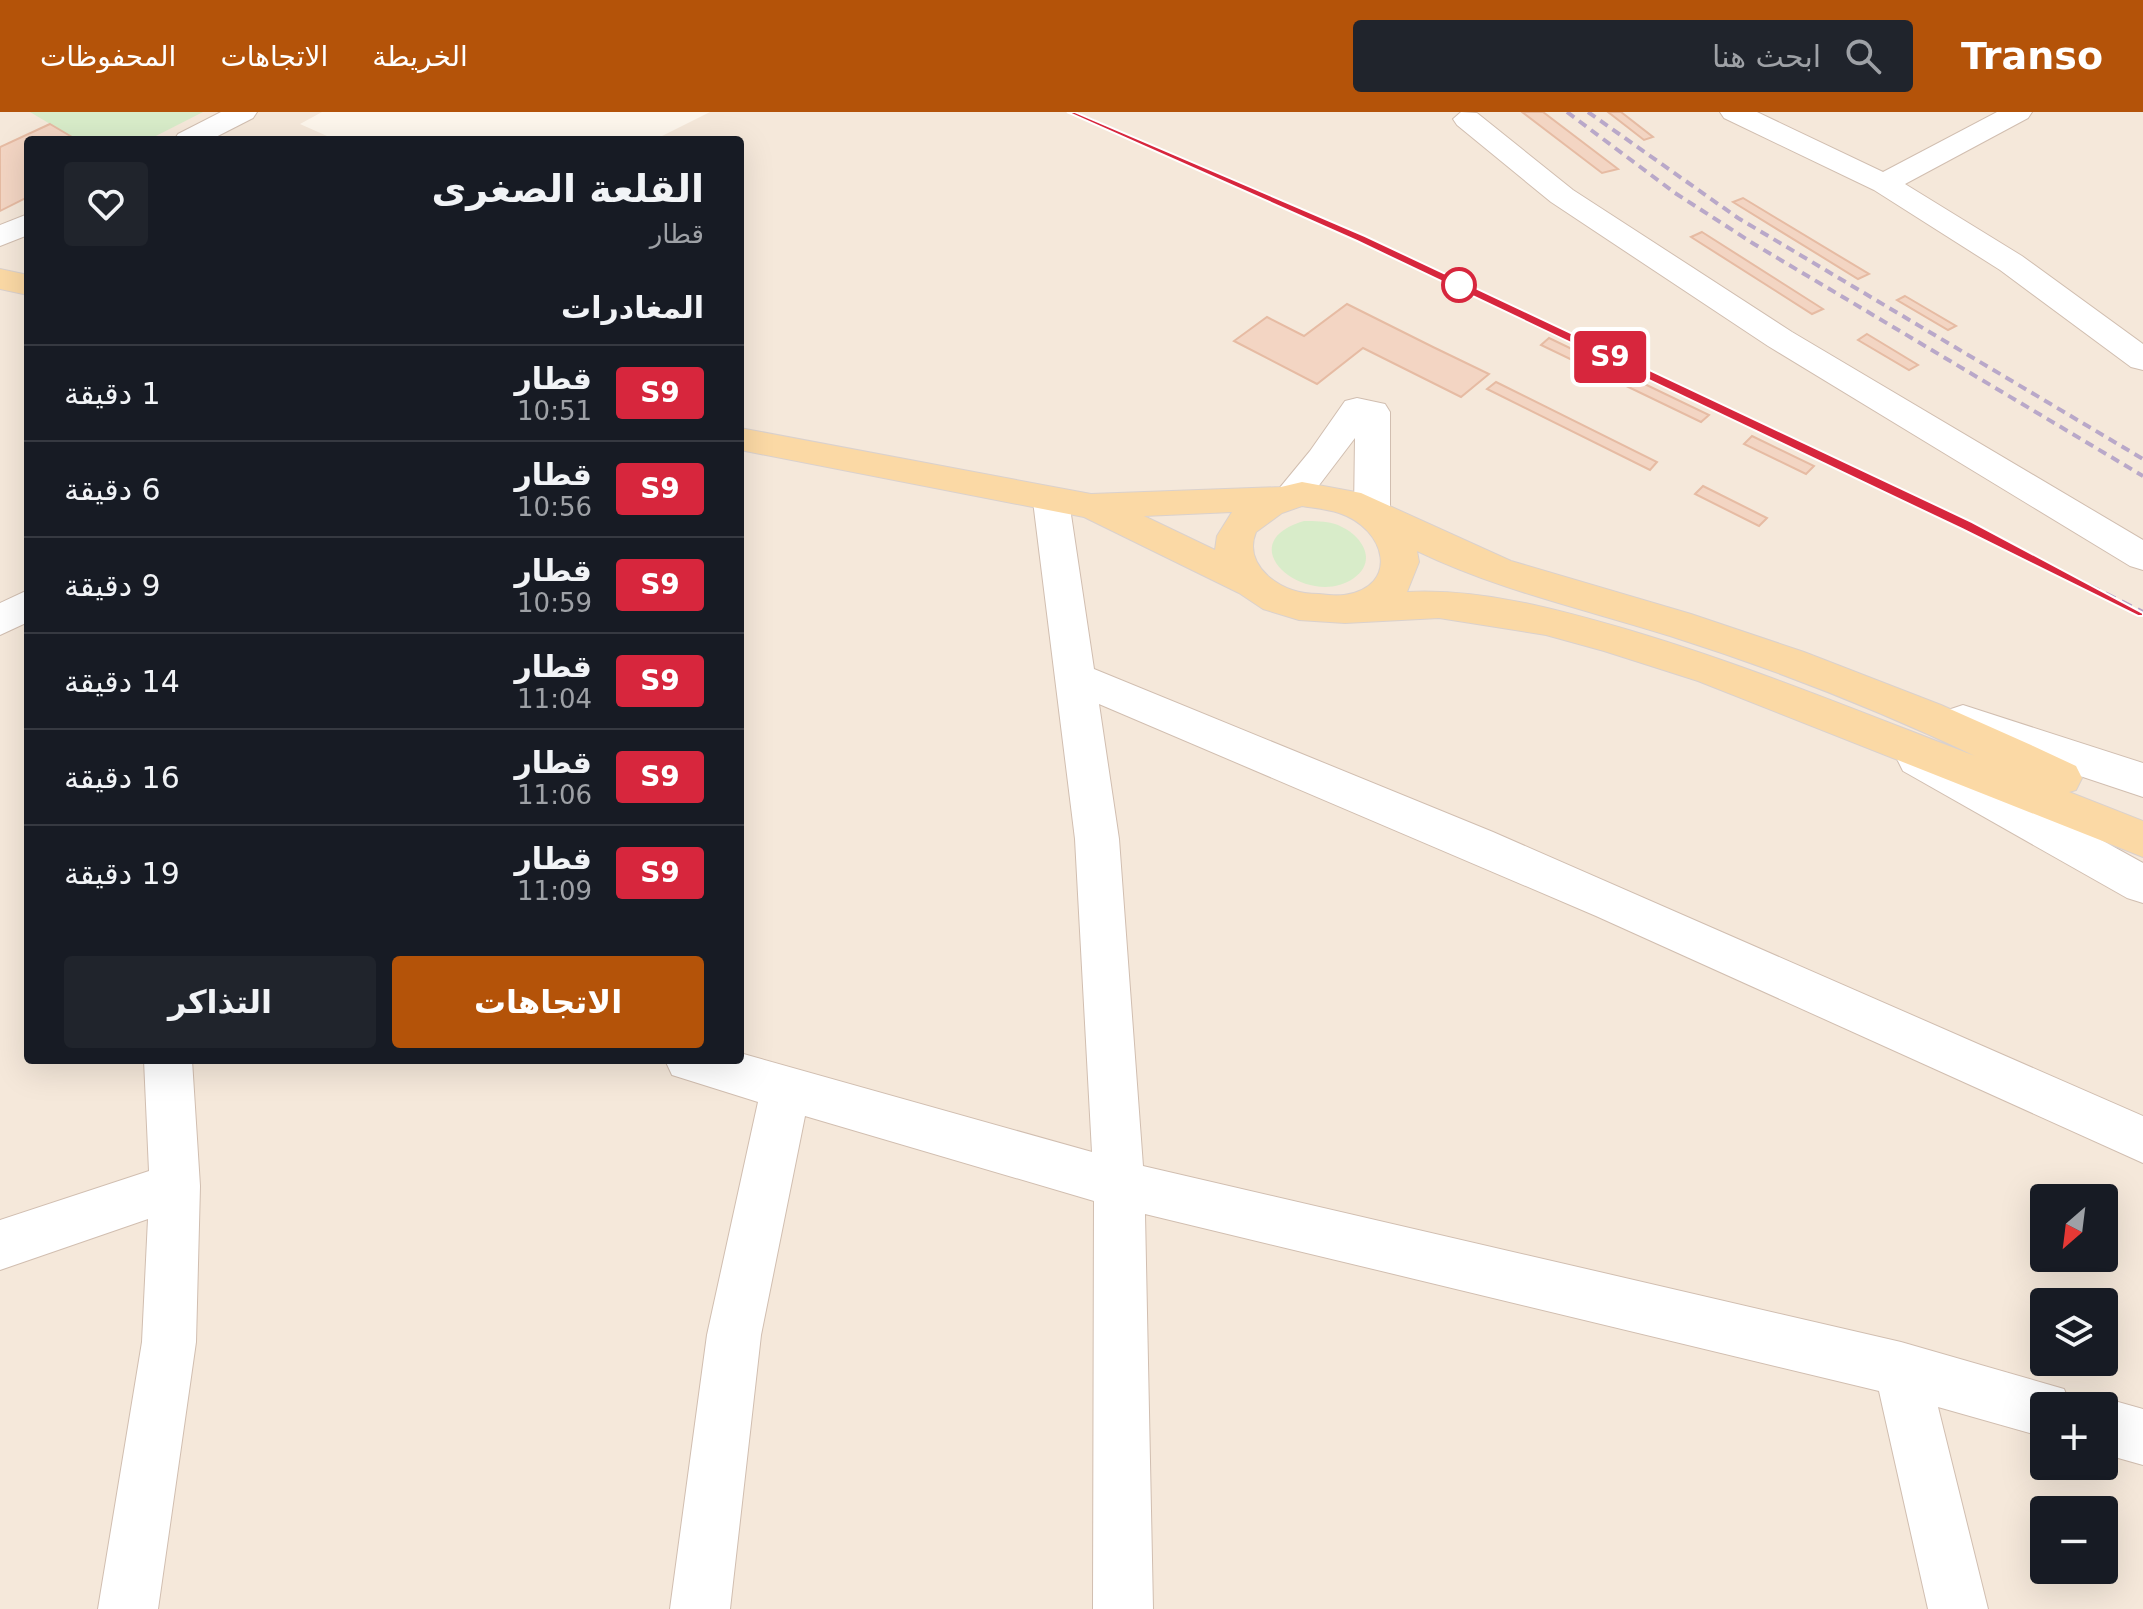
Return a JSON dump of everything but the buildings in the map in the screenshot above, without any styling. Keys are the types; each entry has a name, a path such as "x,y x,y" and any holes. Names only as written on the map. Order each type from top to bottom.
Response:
{"main road":[{"path":"0,279 24,284"},
{"path":"744,440 1071,504 1252,583 1271,597 1294,606 1319,610 1439,604 1546,621 1712,670 1971,734 2143,817"},
{"path":"1071,504 1329,495 1356,503 1450,553 1538,585 1682,625 2143,839"},
{"path":"1252,583 1238,564 1233,545 1239,526 1254,510 1283,497"},
{"path":"1344,609 1369,601 1389,588 1400,571 1402,552 1394,532 1375,514"}],"street":[{"path":"196,136 243,112"},
{"path":"1734,112 1884,184 2011,263 2143,360"},
{"path":"1884,184 2018,112"},
{"path":"1467,119 1562,196 1780,339 2143,557"},
{"path":"0,237 24,225"},
{"path":"1283,497 1323,459 1357,409 1373,412 1375,514"},
{"path":"1071,504 1075,678 1097,839 1119,1184 1123,1609"},
{"path":"0,621 24,606"},
{"path":"1075,678 1273,757 1730,955 2143,1140"},
{"path":"1860,707 2143,780"},
{"path":"1860,707 2143,885"},
{"path":"128,1609 169,1342 175,1186 168,1064"},
{"path":"704,1064 1119,1184 1901,1369 2030,1405"},
{"path":"700,1609 734,1335 786,1086"},
{"path":"0,1245 175,1186"},
{"path":"1901,1369 1958,1609"},
{"path":"2118,1430 2143,1437"}],"shaded area":[{"path":"0,112 322,112 300,124 327,136 24,136 24,1064 744,1064 744,136 662,136 710,112 2143,112 2143,1609 0,1609"}],"green space":[{"path":"30,112 203,112 156,136 70,136"},
{"path":"1304,521 1331,523 1352,533 1366,555 1362,571 1335,586 1316,586 1297,581 1282,570 1273,558 1272,544 1282,531"}],"railway":[{"path":"1072,112 1361,239 1899,493"},
{"path":"1567,112 1675,193 1754,244 2143,476"},
{"path":"1588,112 1738,218 2143,459"},
{"path":"1895,491 2143,613"}],"train":[{"name":"S9","path":"1072,112 1361,239 1967,525 2143,613"}]}
